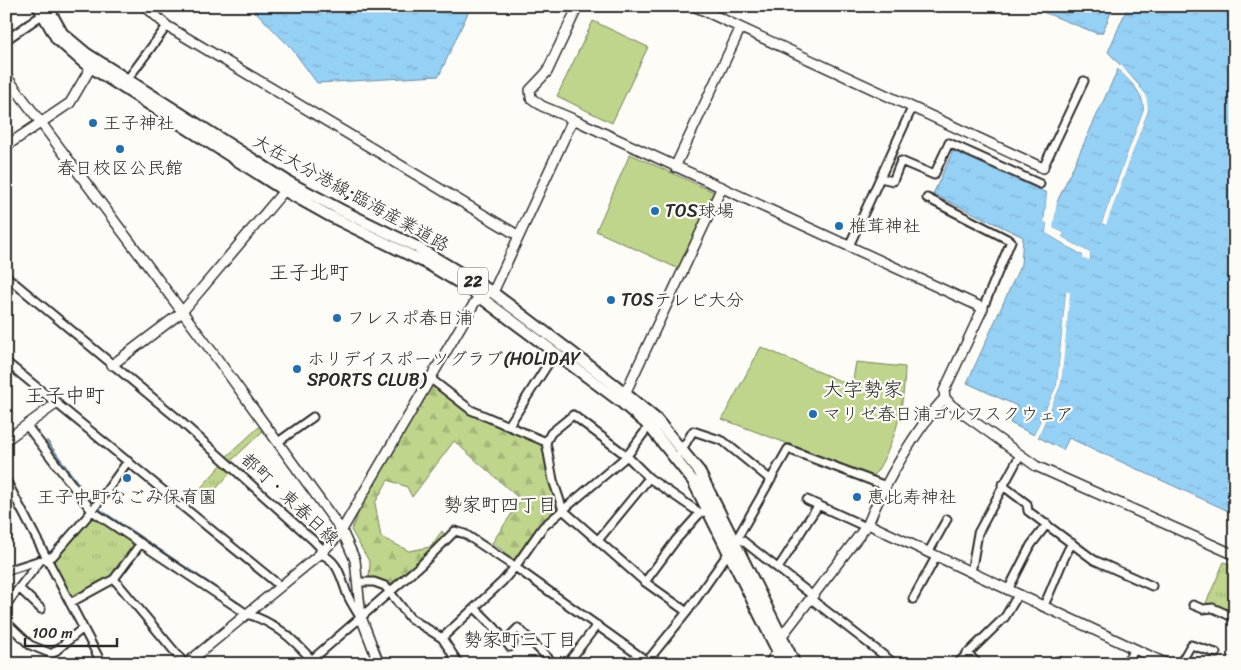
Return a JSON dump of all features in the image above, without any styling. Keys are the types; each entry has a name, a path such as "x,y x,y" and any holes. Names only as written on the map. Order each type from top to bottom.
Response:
{"main road":[{"name":"大在大分港線;臨海産業道路","path":"42,9 62,44 288,187 417,247 492,292 623,398 676,457 693,481 704,512 729,552 784,664"},
{"name":"大在大分港線;臨海産業道路","path":"94,63 128,80 328,215 428,264 481,297 555,353 656,419 684,450 699,471 737,539 794,664"}],"street":[{"path":"145,6 167,26 519,236"},
{"path":"578,6 547,72 530,90 531,98 542,106 982,308"},
{"path":"694,6 1043,168 1084,81"},
{"path":"6,40 42,9"},
{"path":"128,80 167,26"},
{"path":"676,167 740,29"},
{"path":"8,143 41,124 70,103 94,63"},
{"path":"6,76 342,530 354,555 361,617"},
{"path":"849,246 912,108"},
{"path":"114,579 186,664 334,542 475,302 492,292 572,119"},
{"path":"880,178 893,181 900,161 934,175 948,143 1040,184"},
{"path":"112,364 182,312 288,187"},
{"path":"623,398 722,187"},
{"path":"927,198 1011,241 944,391 945,398 951,405 1020,455 1052,474 1235,555"},
{"name":"都町・東春日線","path":"6,276 163,406 320,547 320,554 329,557 335,564 349,598 361,617 379,664"},
{"path":"509,425 555,353"},
{"path":"6,362 280,586"},
{"path":"431,379 471,410 546,442"},
{"path":"769,664 778,651 781,637 867,525 886,486 931,413 945,398"},
{"path":"6,440 57,403"},
{"path":"646,582 676,540 704,512 649,478 627,456 573,415 552,433 546,442 553,480 563,510 582,528 599,539 646,582 687,612"},
{"path":"278,442 313,417"},
{"path":"27,426 92,511 247,614 257,616 289,635 310,662 434,553 455,531 465,534 515,567 648,663 729,552"},
{"path":"442,638 475,608 515,567 543,527 627,456 649,426"},
{"path":"676,457 684,450 693,431 723,441 771,480"},
{"path":"886,486 788,449 737,539 778,568 812,598 895,664"},
{"path":"971,573 978,533 1002,485 1020,455"},
{"path":"6,571 53,556 92,511 128,461"},
{"path":"599,539 649,478"},
{"path":"6,480 43,560 70,603 102,664"},
{"path":"1002,485 1027,504 1028,511 1094,560 1152,586"},
{"path":"807,500 867,525 1167,664"},
{"path":"778,568 796,544 801,528 819,505"},
{"path":"913,599 947,519"},
{"path":"1008,590 1031,545 1046,524"},
{"path":"70,603 114,579 141,543"},
{"path":"1043,607 1051,591 1061,561 1072,543"},
{"path":"6,605 43,560"},
{"path":"358,582 378,582 390,592 410,618 442,638 458,664"},
{"path":"19,588 41,609"},
{"path":"957,664 1005,617 1018,595"},
{"path":"1193,605 1203,609 1213,608 1235,618"},
{"path":"475,608 496,628 510,647 512,643 510,636 518,628 554,664"},
{"path":"6,622 30,645 52,654 83,628"},
{"path":"567,664 597,625"},
{"path":"1180,664 1191,645 1216,653"},
{"path":"1124,664 1136,649"},
{"path":"967,653 978,664"},
{"path":"1056,664 1058,661 1062,664"}],"green space":[{"path":"593,21 648,47 612,123 557,96"},
{"name":"TOS球場","path":"630,154 714,192 679,269 596,231"},
{"name":"マリゼ春日浦ゴルフスクウェア","path":"761,347 852,386 856,362 905,367 901,411 888,450 874,476 722,419"},
{"path":"433,383 469,412 545,443 560,509 541,527 515,560 492,543 521,500 454,441 412,497 407,487 388,480 375,503 381,537 409,551 430,547 442,531 446,537 419,564 391,585 369,577 370,563 351,530 362,505"},
{"path":"260,426 264,430 230,462 226,457"},
{"path":"223,463 232,471 207,499 198,491"},
{"path":"93,515 136,544 112,576 71,598 54,564 55,559"},
{"path":"1224,562 1235,567 1235,616 1206,603"}],"water":[{"path":"250,6 471,6 439,76 317,83 292,49"},
{"path":"1028,6 1114,6 1102,33 1096,33"},
{"path":"1128,6 1235,6 1235,514 1069,438 1063,450 1038,437 1061,384 1066,292 1057,385 1034,435 1010,423 1017,406 967,383 1021,264 1023,237 933,194 953,151 1047,193 1044,221 1047,223 1046,233 1090,260 1090,253 1062,237 1064,233 1052,228 1057,202 1118,69 1138,92 1144,109 1102,223 1105,225 1148,110 1139,85 1108,52"}],"pier":[{"path":"1121,65 1146,95 1148,110 1106,225 1102,223 1144,109 1143,97 1137,88 1118,69"},
{"path":"1047,193 1050,195 1047,214 1049,232 1060,238 1061,234 1050,228 1055,200 1057,202 1053,228 1064,233 1062,237 1090,253 1090,260 1083,259 1083,255 1046,233 1047,223 1044,222"},
{"path":"1066,292 1070,292 1061,384 1038,437 1034,435 1057,385"}],"waterway":[{"path":"47,441 93,504"},
{"path":"96,507 242,605"},
{"path":"281,627 291,632 298,641"},
{"path":"314,660 318,664"}],"place":[{"name":"王子神社","path":"93,123"},
{"name":"春日校区公民館","path":"120,149"},
{"name":"TOS球場","path":"655,211"},
{"name":"椎茸神社","path":"839,226"},
{"name":"TOSテレビ大分","path":"611,300"},
{"name":"フレスポ春日浦","path":"337,318"},
{"name":"ホリデイスポーツグラブ(HOLIDAY SPORTS CLUB)","path":"297,369"},
{"name":"マリゼ春日浦ゴルフスクウェア","path":"813,414"},
{"name":"王子中町なごみ保育園","path":"127,478"},
{"name":"恵比寿神社","path":"857,497"}],"district":[{"name":"王子北町","path":"309,272"},
{"name":"大字勢家","path":"863,389"},
{"name":"王子中町","path":"65,395"},
{"name":"勢家町四丁目","path":"500,504"},
{"name":"勢家町三丁目","path":"520,639"}]}
